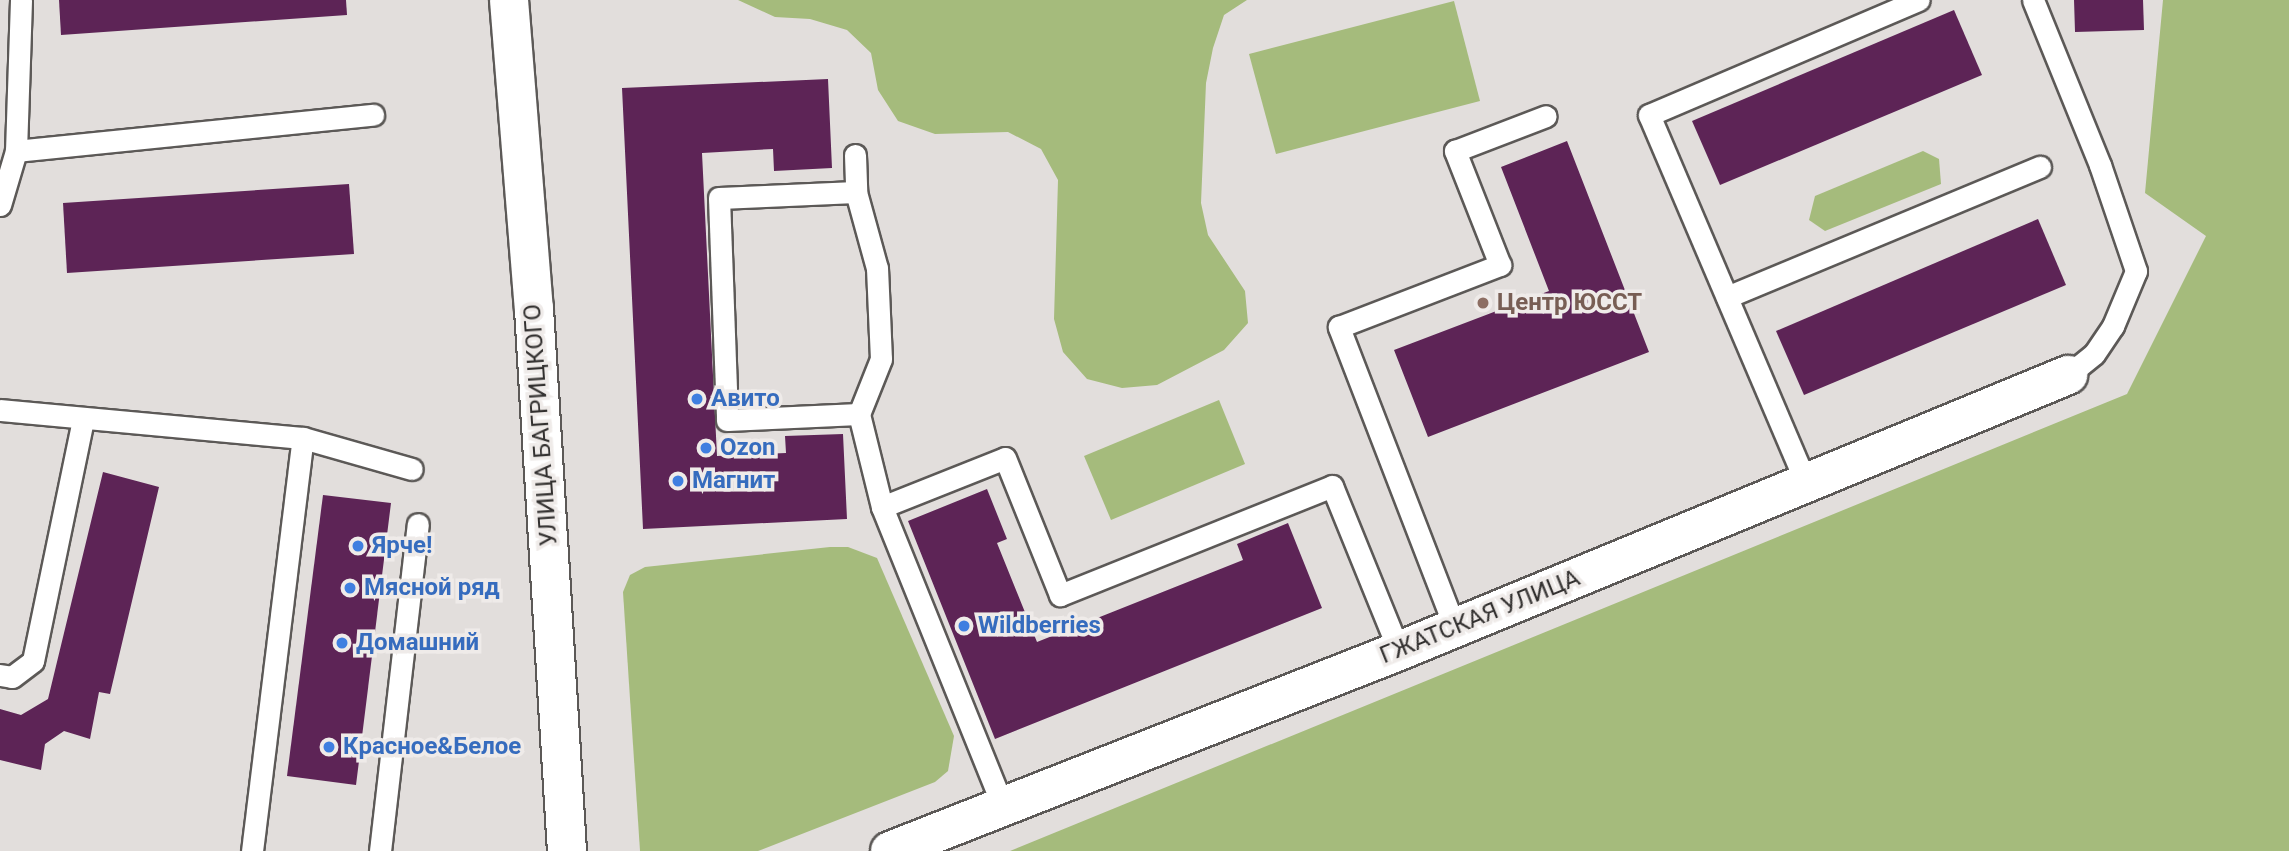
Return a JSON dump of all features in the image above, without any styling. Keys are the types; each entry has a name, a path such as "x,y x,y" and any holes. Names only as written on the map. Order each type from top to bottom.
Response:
{"street":[{"name":"УЛИЦА БАГРИЦКОГО","path":"509,0 534,309 567,851"},
{"name":"ГЖАТСКАЯ УЛИЦА","path":"890,851 1399,651 2068,376"}],"lane":[{"path":"0,205 16,151 22,0"},
{"path":"1806,483 1649,114 1919,0"},
{"path":"2033,0 2105,177 2136,271 2113,326 2094,354 2068,376"},
{"path":"16,151 373,114"},
{"path":"1455,628 1339,327 1500,265 1455,151 1546,116"},
{"path":"855,155 856,192 877,268 881,359 859,414 882,507 1003,807"},
{"path":"1727,297 2040,167"},
{"path":"856,192 719,198 727,420 859,414"},
{"path":"0,410 82,420 303,438 412,469"},
{"path":"0,675 12,677 33,661 82,420"},
{"path":"252,851 303,438"},
{"path":"882,507 1005,458 1060,595 1332,486 1399,651"},
{"path":"380,851 418,524"}],"green space":[{"path":"738,0 1247,0 1224,15 1213,48 1206,83 1201,203 1208,235 1245,291 1248,323 1224,350 1157,385 1122,388 1087,379 1063,352 1054,319 1058,180 1041,149 1008,132 935,134 898,121 878,90 871,53 847,30 810,19 775,17"},
{"path":"2163,0 2289,0 2289,851 1010,851 2127,394 2206,236 2145,193"},
{"path":"1454,1 1480,101 1276,154 1249,54"},
{"path":"1923,151 1939,159 1941,184 1825,231 1809,220 1815,196"},
{"path":"1219,400 1245,464 1111,520 1084,456"},
{"path":"848,547 877,558 954,736 948,771 935,782 758,851 640,851 623,592 630,575 645,567"}],"building":[{"path":"59,0 346,0 347,15 61,35"},
{"path":"2074,0 2143,0 2144,30 2075,32"},
{"path":"1954,10 1982,75 1720,185 1692,121"},
{"path":"828,79 832,168 774,171 773,149 702,153 717,456 786,453 785,436 843,434 847,519 643,529 622,88"},
{"path":"1567,141 1649,352 1428,437 1394,350 1549,291 1501,167"},
{"path":"349,184 354,254 67,273 63,203"},
{"path":"2038,219 2066,285 1804,395 1776,331"},
{"path":"103,472 159,487 110,694 99,692 90,739 64,731 45,744 41,770 0,760 0,709 21,715 48,699"},
{"path":"987,489 1007,539 997,543 1037,642 1243,560 1237,544 1288,523 1322,608 995,739 908,521"},
{"path":"323,495 391,503 356,785 287,776"}],"place":[{"name":"Центр ЮССТ","path":"1483,303"},
{"name":"Авито","path":"697,399"},
{"name":"Ozon","path":"706,448"},
{"name":"Магнит","path":"678,481"},
{"name":"Ярче!","path":"358,546"},
{"name":"Мясной ряд","path":"350,588"},
{"name":"Wildberries","path":"964,626"},
{"name":"Домашний","path":"342,643"},
{"name":"Красное&Белое","path":"329,747"}]}
